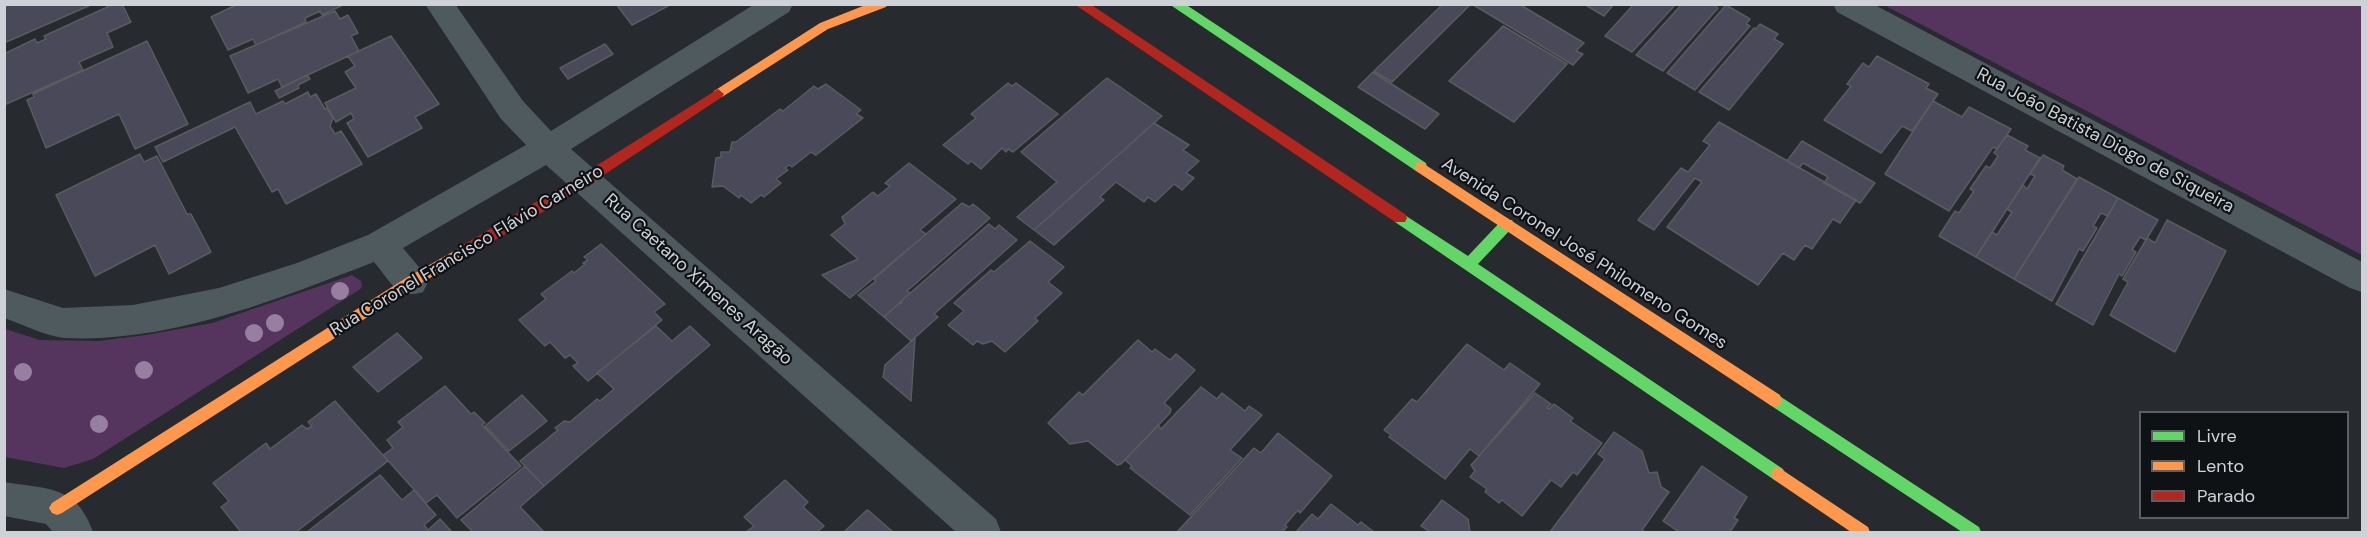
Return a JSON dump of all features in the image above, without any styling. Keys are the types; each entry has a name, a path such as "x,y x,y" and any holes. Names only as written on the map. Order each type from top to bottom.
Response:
{"main road":[{"name":"Rua Coronel Francisco Flávio Carneiro","path":"66,520 411,282 585,180 824,26 882,4"},
{"path":"1080,4 1469,264 1863,532"},
{"name":"Avenida Coronel José Philomeno Gomes","path":"1175,4 1974,532"},
{"path":"1469,264 1507,224"}],"street":[{"name":"Rua Caetano Ximenes Aragão","path":"439,4 512,110 548,148 983,532"},
{"path":"4,303 63,323 133,320 219,303 380,245 548,148 779,4"},
{"name":"Rua João Batista Diogo de Siqueira","path":"1847,4 2362,278"},
{"path":"380,245 411,282"},
{"path":"4,499 66,520"}],"shaded area":[{"path":"1884,5 2362,5 2362,255"},
{"path":"352,275 361,281 362,287 359,290 93,459 64,468 5,457 5,329 40,340 98,341 146,335 212,323"}],"building":[{"path":"11,4 93,4 4,43 4,7"},
{"path":"114,4 122,4 131,22 107,33 113,47 79,62 83,70 4,105 4,54 35,39 37,43 46,39 44,36"},
{"path":"238,4 345,4 322,15 320,11 305,18 306,22 256,45 253,39 228,50 211,17"},
{"path":"616,4 667,4 668,6 632,25"},
{"path":"1443,4 1471,4 1392,82 1374,71"},
{"path":"1472,4 1519,4 1584,43 1576,51 1583,54 1573,65"},
{"path":"1584,4 1614,4 1604,16"},
{"path":"1634,4 1676,4 1632,52 1605,36"},
{"path":"1682,4 1712,4 1718,8 1663,71 1636,55"},
{"path":"1726,5 1750,19 1746,24 1750,26 1695,90 1667,73"},
{"path":"335,11 340,19 348,15 358,33 351,36 359,51 282,87 278,79 248,93 230,56"},
{"path":"1760,24 1778,34 1774,39 1783,44 1729,110 1699,92"},
{"path":"1503,26 1567,64 1514,122 1449,81"},
{"path":"391,36 439,104 415,117 422,128 368,157 347,123 354,119 351,113 336,122 325,103 356,88 345,72 355,66 348,56"},
{"path":"147,41 188,124 135,149 119,114 46,148 27,100 34,97 33,94"},
{"path":"605,44 613,54 568,79 560,68"},
{"path":"1877,56 1929,84 1926,88 1938,94 1912,131 1902,126 1881,153 1824,120 1851,86 1847,84 1863,63 1869,67"},
{"path":"1373,72 1439,114 1425,129 1358,87"},
{"path":"307,75 310,79 298,85 299,88 279,98 275,91"},
{"path":"1107,78 1162,116 1034,230 1017,217 1057,182 1021,152"},
{"path":"1008,83 1012,86 1016,83 1058,114 1013,152 1008,149 1006,152 1002,148 981,169 971,161 968,164 943,145 976,118 971,114"},
{"path":"826,84 861,110 856,114 863,118 816,155 811,152 792,167 789,165 785,168 788,170 776,179 781,183 764,197 761,195 751,203 741,195 739,198 723,186 712,187 716,158 721,157 721,152 730,152 732,142 736,142 780,109 783,111 814,86 818,89"},
{"path":"308,92 310,97 316,94 325,109 327,108 333,118 330,126 335,134 341,131 362,164 286,204 278,189 272,192 235,127 163,162 155,147 250,102 256,114 283,101 285,104"},
{"path":"1933,101 1962,117 1969,107 2011,129 1997,149 1993,147 1949,211 1885,174"},
{"path":"1719,122 1856,200 1840,223 1833,219 1812,249 1805,245 1794,260 1783,253 1758,285 1667,227 1702,182 1695,178 1654,230 1638,220 1681,168 1688,172 1710,145 1703,141"},
{"path":"1154,123 1189,145 1183,150 1199,161 1186,173 1194,178 1182,190 1174,184 1155,202 1148,197 1144,202 1116,182 1100,197 1104,200 1054,245 1034,230"},
{"path":"2007,135 2028,146 2025,150 2040,158 1976,257 1939,236 1955,211 1959,213 1974,191 1970,189 1986,166 1990,168 1998,156 1994,153"},
{"path":"1802,141 1875,183 1860,203 1824,183 1828,177 1803,163 1799,168 1787,161"},
{"path":"140,154 144,162 157,156 187,214 191,214 211,252 169,274 155,245 95,276 56,195"},
{"path":"2043,155 2064,166 2062,170 2077,179 2014,279 1976,257 1992,232 1997,235 2012,212 2007,209 2023,185 2027,189 2035,176 2030,174"},
{"path":"909,163 956,199 920,230 926,234 850,298 822,275 858,259 831,235 845,224 842,217 873,192 878,196 890,186 885,183"},
{"path":"2079,177 2118,198 2108,216 2101,213 2093,226 2097,228 2083,251 2079,249 2052,301 2014,279"},
{"path":"2118,198 2158,220 2146,240 2140,237 2132,250 2136,252 2122,276 2119,274 2093,325 2056,304"},
{"path":"962,203 969,207 973,204 990,218 907,291 910,293 884,317 858,295 876,281 874,279"},
{"path":"2167,220 2226,251 2175,352 2110,315 2128,282 2123,279 2147,238 2155,243"},
{"path":"989,224 995,229 999,225 1017,240 934,314 938,317 911,341 884,317"},
{"path":"1030,241 1064,267 1048,282 1062,293 1035,318 1038,321 1005,352 992,341 983,344 977,341 973,345 948,325 964,311 954,303 991,270 994,272"},
{"path":"601,244 665,304 654,312 662,320 588,381 573,366 578,363 570,355 565,358 550,342 545,346 519,320 546,299 541,294 585,264 583,263 588,260 584,257"},
{"path":"656,326 672,341 690,326 710,345 544,486 520,461 558,430 555,428 564,421 570,422 597,399 600,401 614,389 597,373"},
{"path":"397,333 422,358 378,392 353,367"},
{"path":"915,338 911,401 883,377 885,365"},
{"path":"1138,340 1152,352 1155,349 1170,360 1176,354 1195,370 1164,403 1171,409 1170,413 1121,464 1117,465 1088,441 1070,444 1048,423 1079,392 1083,395"},
{"path":"1467,344 1504,370 1510,363 1540,384 1479,456 1470,449 1445,479 1389,437 1391,435 1384,430 1412,399 1417,402"},
{"path":"445,386 471,414 474,412 485,423 482,425 521,466 457,518 437,495 426,503 383,455 393,448 387,440 403,427 398,422"},
{"path":"1201,387 1217,399 1222,393 1245,411 1249,406 1262,415 1230,450 1242,458 1190,515 1130,468 1132,466 1125,460 1158,425 1161,429"},
{"path":"1535,393 1551,404 1547,408 1549,409 1554,404 1573,418 1570,421 1602,443 1577,475 1573,472 1561,487 1551,480 1522,516 1502,500 1499,503 1485,492 1487,489 1470,477 1475,471 1471,465"},
{"path":"522,395 547,421 509,451 485,426"},
{"path":"335,401 388,461 296,532 241,532 221,507 229,501 213,483 266,443 270,449 302,425 307,429 312,426 308,422"},
{"path":"1614,432 1642,451 1649,473 1657,472 1661,487 1669,492 1642,530 1645,532 1550,532 1605,459 1598,454"},
{"path":"1278,433 1332,476 1300,513 1298,510 1282,532 1177,532 1254,448 1261,453"},
{"path":"525,466 544,486 520,507 544,532 473,532 461,520"},
{"path":"1702,466 1747,497 1734,518 1738,520 1730,532 1679,532 1663,521"},
{"path":"380,475 402,500 414,490 436,515 424,525 428,530 440,519 452,532 307,532"},
{"path":"785,480 808,502 803,507 824,526 817,532 746,532 754,526 744,517"},
{"path":"1442,500 1468,519 1470,532 1430,532 1421,526"},
{"path":"1331,504 1358,525 1361,522 1374,532 1296,532 1312,514 1318,519"},
{"path":"867,510 869,511 893,532 844,532"}],"traffic: fast":[{"path":"1175,4 1421,167"},
{"path":"1400,218 1778,474"},
{"path":"1469,264 1507,224"},
{"path":"1775,400 1974,532"}],"traffic: slow":[{"path":"718,94 824,26 882,4"},
{"path":"1421,167 1775,400"},
{"path":"57,508 411,282 463,252"},
{"path":"1778,474 1863,532"}],"traffic: jam":[{"path":"1080,4 1400,218"},
{"path":"463,252 585,180 718,94"}]}
